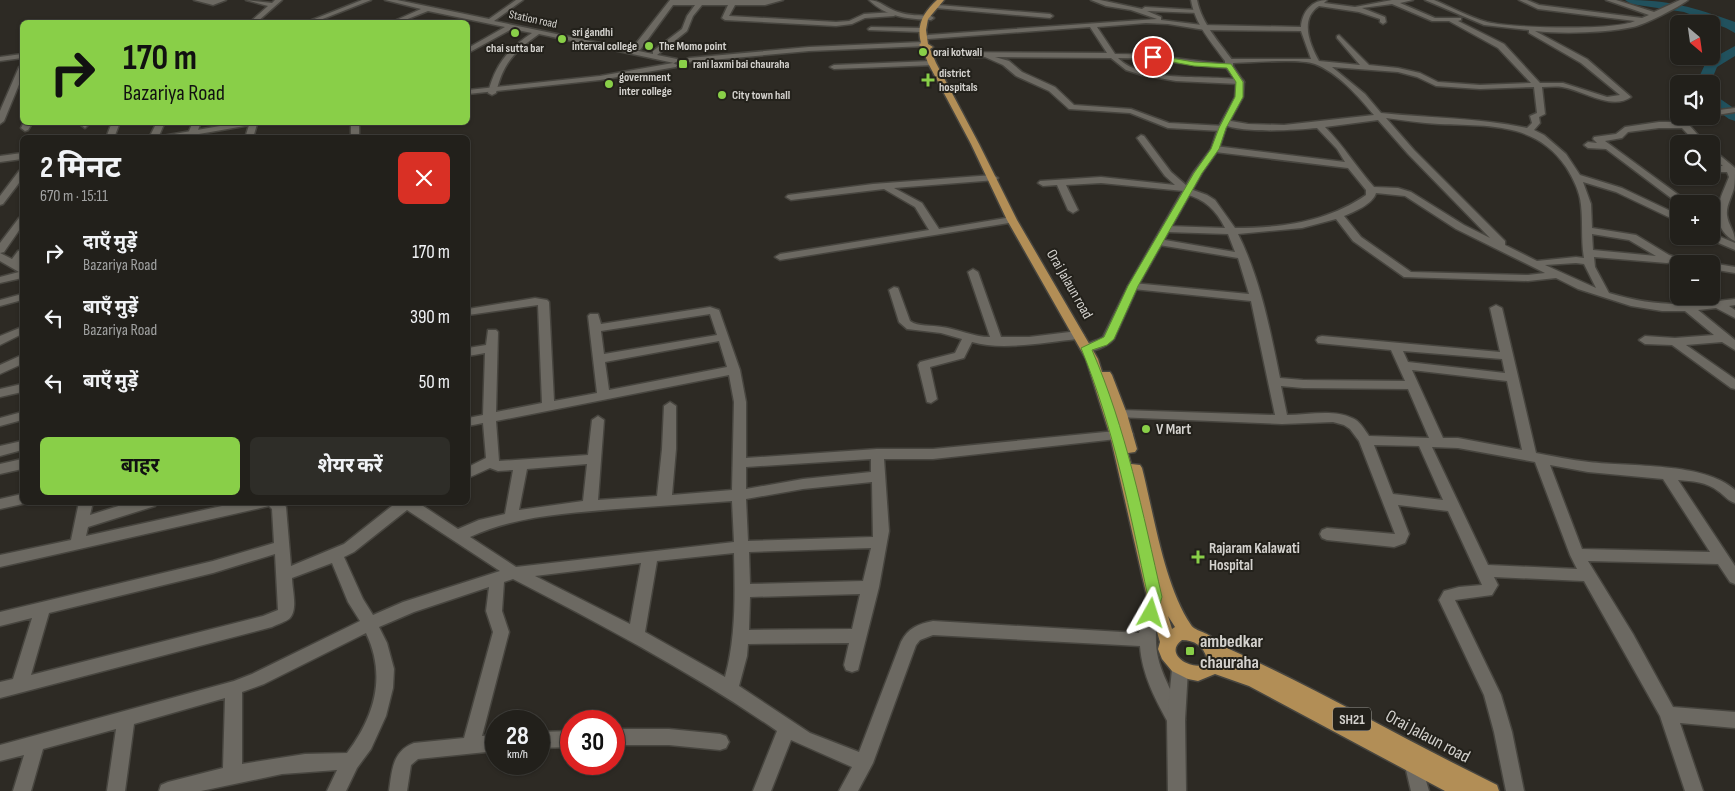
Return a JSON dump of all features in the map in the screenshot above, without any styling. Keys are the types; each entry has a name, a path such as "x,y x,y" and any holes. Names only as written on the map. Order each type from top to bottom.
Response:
{"main road":[{"path":"921,30 927,18 940,3 946,0"},
{"path":"927,18 928,47 1006,187 1031,240 1089,347 1121,414 1122,435 1163,584 1171,606 1187,633 1172,636 1168,641"},
{"name":"Orai Jalaun road","path":"921,30 1012,220 1078,335 1089,347 1098,376 1122,435 1155,597 1168,641 1167,652 1174,664 1180,669"},
{"name":"Orai Jalaun road","path":"1187,633 1202,638 1213,657 1463,791"},
{"path":"1180,669 1188,672 1203,673 1213,657"},
{"name":"Orai Jalaun road","path":"1213,657 1321,702 1411,752 1490,791"}],"street":[{"path":"197,0 213,3 223,0"},
{"path":"249,0 273,5"},
{"path":"254,20 279,0"},
{"path":"315,20 368,0"},
{"name":"Station road","path":"388,0 636,48 688,61"},
{"name":"Station road","path":"404,0 673,63"},
{"path":"492,19 520,0"},
{"path":"636,48 672,2 701,2 771,8 780,0"},
{"path":"872,0 886,12 927,18"},
{"path":"1094,0 1136,9 1197,12"},
{"path":"1145,0 1157,10"},
{"path":"1089,347 1108,339 1133,286 1167,229 1187,189 1215,149 1239,97 1240,82 1205,28 1197,12 1194,0"},
{"path":"1350,8 1410,0"},
{"path":"1428,0 1486,24 1526,30 1609,28 1633,25 1685,0"},
{"path":"1522,0 1538,7 1646,20"},
{"path":"1609,0 1660,13"},
{"path":"656,53 685,30 690,16 701,2"},
{"path":"1383,22 1383,18 1380,16 1321,2 1310,10 1304,29 1308,46 1318,63 1332,70 1362,96 1411,152 1508,250"},
{"path":"1392,2 1434,20 1472,18"},
{"path":"940,3 1050,16"},
{"path":"732,4 725,18 785,22 846,23 854,22 864,16 894,14"},
{"path":"400,20 428,8"},
{"path":"771,8 776,19 785,22"},
{"path":"1136,9 1168,22"},
{"path":"459,20 471,16"},
{"path":"1451,20 1501,46 1538,85 1541,114 1534,116 1536,124 1529,131"},
{"path":"834,67 928,47 1092,25 1146,21 1168,22 1205,28 1304,29"},
{"path":"1092,25 1114,56 1124,66 1160,76 1240,82"},
{"path":"470,49 512,26"},
{"path":"871,30 921,30"},
{"path":"470,92 594,80 673,63 682,67 688,61 928,47 987,54 1153,57 1194,64 1285,60 1366,67 1420,75 1436,84 1480,87 1495,85 1563,86 1607,99 1627,97 1584,62 1526,30"},
{"path":"492,91 496,73 505,58 538,32"},
{"path":"1339,37 1366,67"},
{"path":"987,54 989,57 1006,63 1019,74 1052,89 1072,107 1131,111 1168,126 1319,125 1361,117 1380,116 1483,122 1529,131 1540,137 1563,156 1577,177 1586,204 1589,258 1604,295"},
{"path":"0,59 20,56"},
{"path":"1,116 4,101 20,73"},
{"path":"470,96 492,91"},
{"path":"1720,112 1735,110"},
{"path":"191,135 247,125"},
{"path":"1167,229 1233,232 1306,223 1338,215 1366,201 1372,196 1371,190 1351,166 1342,148 1319,125"},
{"path":"1674,195 1597,139 1619,136 1625,130 1659,125 1685,126 1694,135"},
{"path":"1141,138 1168,174 1187,189"},
{"path":"1588,145 1610,148"},
{"path":"1215,149 1351,166"},
{"path":"0,159 20,156"},
{"path":"1720,160 1731,170 1734,177 1723,202 1722,211 1722,220 1732,235"},
{"path":"1720,169 1731,170"},
{"path":"0,202 20,176"},
{"path":"1577,177 1619,190 1670,216"},
{"path":"791,197 886,186 992,178"},
{"path":"1044,183 1101,180 1187,189 1211,201 1233,232 1243,256 1282,420"},
{"path":"1060,182 1074,210"},
{"path":"886,186 890,190 914,201 921,207 936,233"},
{"path":"1371,190 1398,191 1408,194 1460,227 1556,275 1604,295 1635,304 1662,308 1688,308 1710,305"},
{"path":"1338,215 1357,239 1408,275 1528,278 1556,275"},
{"path":"780,257 1012,220"},
{"path":"7,260 20,225"},
{"path":"1720,227 1732,235"},
{"path":"1587,230 1632,237 1670,259"},
{"path":"1720,240 1735,247"},
{"path":"1159,242 1243,256"},
{"path":"7,260 20,254"},
{"path":"1541,262 1589,258 1670,260"},
{"path":"1720,268 1735,270"},
{"path":"973,272 998,342"},
{"path":"0,280 20,275"},
{"path":"1133,286 1254,298"},
{"path":"894,290 907,325 911,328 942,330 981,342 1029,341 1078,335"},
{"path":"0,303 20,298"},
{"path":"470,312 536,301 543,302 548,406"},
{"path":"1720,304 1735,302"},
{"path":"1720,305 1735,315"},
{"path":"1496,308 1512,378 1536,458 1577,555 1628,639 1668,714 1697,790"},
{"path":"1688,308 1735,346"},
{"path":"603,395 595,322 710,310 715,312 734,370 740,402 739,495 742,591 739,656 730,689"},
{"path":"0,341 20,331"},
{"path":"492,332 489,417 493,464 498,466 594,459"},
{"path":"600,359 723,337"},
{"path":"932,399 924,365 960,355 968,338"},
{"path":"1645,340 1675,342 1724,338"},
{"path":"1322,340 1507,356"},
{"path":"1675,342 1735,385"},
{"path":"1394,346 1412,385 1454,506 1490,585 1487,591 1457,593 1450,595 1447,600 1492,695 1503,732 1515,791"},
{"path":"470,352 491,348"},
{"path":"0,370 20,360"},
{"path":"1403,365 1512,378"},
{"path":"470,422 734,370"},
{"path":"1274,381 1303,384 1412,385"},
{"path":"0,393 20,388"},
{"path":"664,500 670,448 670,406"},
{"path":"1121,414 1282,420 1342,419 1355,426 1365,440 1402,534 1400,539 1394,541 1327,534"},
{"path":"0,422 20,417"},
{"path":"590,506 598,420"},
{"path":"740,463 876,454 933,454 1122,435"},
{"path":"1365,440 1482,446 1588,467 1700,477 1722,486 1735,498"},
{"path":"0,452 20,447"},
{"path":"852,665 872,587 882,531 876,454"},
{"path":"470,472 492,461"},
{"path":"0,469 20,464"},
{"path":"511,517 520,464"},
{"path":"1667,474 1720,558 1735,578"},
{"path":"457,536 484,524 511,517 590,506 739,495 831,480 879,476"},
{"path":"0,504 20,499"},
{"path":"1388,500 1454,506"},
{"path":"77,544 85,505"},
{"path":"82,523 140,505"},
{"path":"0,561 252,505"},
{"path":"0,690 278,618 284,614 286,608 285,574 279,507 277,505"},
{"path":"285,574 336,555 349,548 410,505"},
{"path":"412,505 514,573 636,635 730,689 804,739 864,763"},
{"path":"0,753 234,688 409,607 514,573 740,547 880,542"},
{"path":"0,618 213,567 283,546"},
{"path":"336,555 353,596 379,643 386,669 385,688 377,716 365,743 351,762 336,791"},
{"path":"1577,555 1720,558"},
{"path":"636,635 650,556"},
{"path":"1485,571 1588,575"},
{"path":"471,745 501,632 494,611 497,579"},
{"path":"742,591 872,587"},
{"path":"1155,597 1147,640 1162,696 1176,720"},
{"path":"20,684 44,608"},
{"path":"848,791 864,763 909,642 914,635 923,630 933,628 978,629 1147,640"},
{"path":"739,637 859,636"},
{"path":"1177,791 1176,720 1180,669"},
{"path":"232,774 234,688"},
{"path":"1668,714 1735,720"},
{"path":"116,791 126,719"},
{"path":"762,791 787,729"},
{"path":"625,738 669,737 720,742"},
{"path":"22,791 36,743"},
{"path":"398,791 403,761 408,754 414,751 485,744"},
{"path":"168,791 232,774 328,760 351,762"},
{"path":"1414,766 1420,791"}],"waterway":[{"path":"1631,0 1687,9 1731,25 1735,29"},
{"path":"1707,75 1711,65 1735,50"},
{"path":"1720,105 1735,116"}],"place":[{"name":"chai sutta bar","path":"515,33"},
{"name":"sri gandhi interval college","path":"562,39"},
{"name":"The Momo point","path":"649,46"},
{"name":"orai kotwali","path":"923,52"},
{"name":"rani laxmi bai chauraha","path":"683,64"},
{"name":"district hospitals","path":"928,80"},
{"name":"government inter college","path":"609,84"},
{"name":"City town hall","path":"722,95"},
{"name":"V Mart","path":"1146,429"},
{"name":"Rajaram Kalawati Hospital","path":"1198,557"},
{"name":"ambedkar chauraha","path":"1190,651"}],"route":[{"path":"1151,613 1155,597 1134,503 1117,435 1092,359 1086,348 1103,343 1108,339 1133,286 1198,173 1215,149 1222,128 1239,97 1241,88 1240,82 1229,66 1194,64 1153,57"}]}
